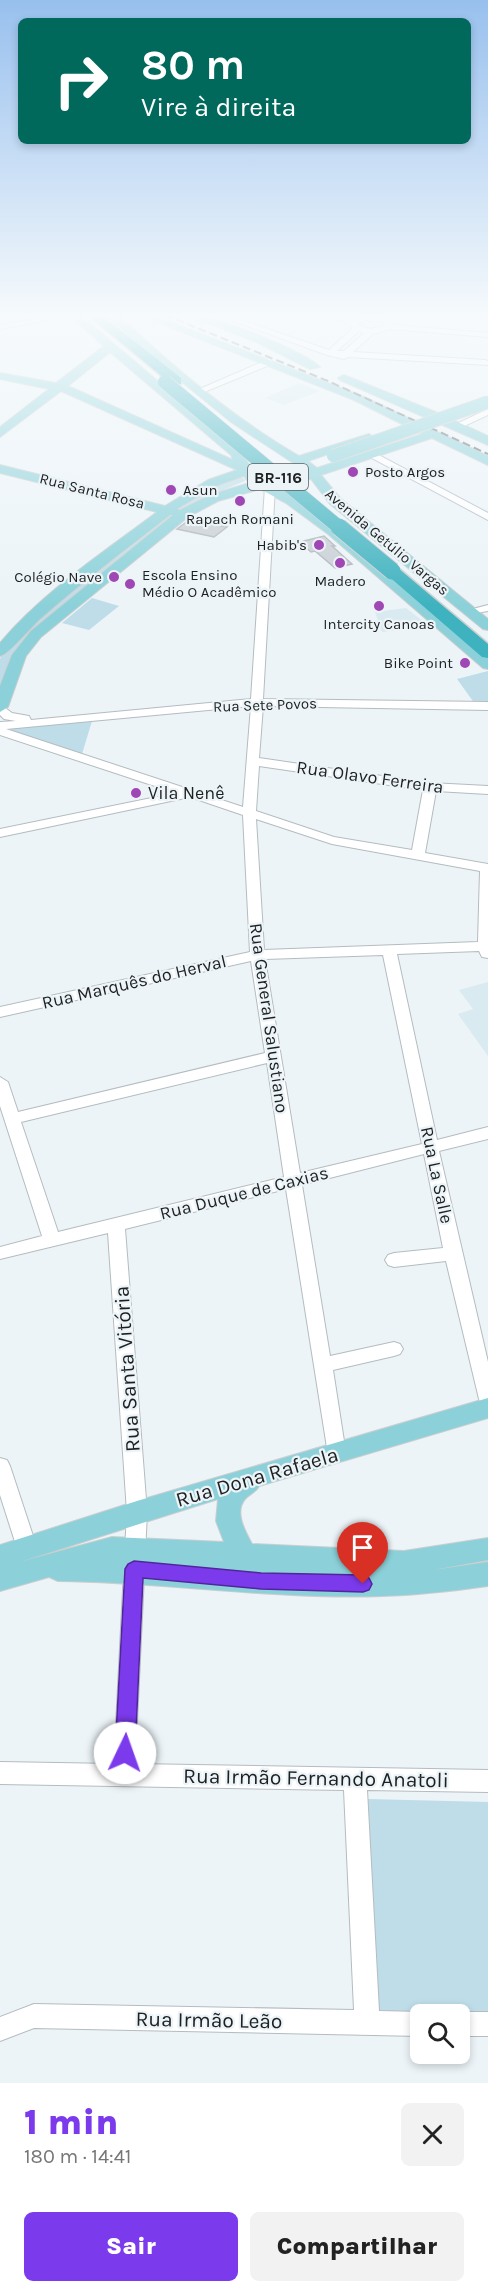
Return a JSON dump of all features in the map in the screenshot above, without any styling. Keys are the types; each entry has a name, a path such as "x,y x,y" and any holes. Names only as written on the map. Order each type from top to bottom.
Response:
{"highway":[{"name":"BR-116","path":"207,412 397,569 485,632"},
{"name":"BR-116","path":"397,569 487,660"}],"main road":[{"path":"0,433 26,412"},
{"path":"115,412 248,471"},
{"name":"Avenida Getúlio Vargas","path":"188,412 235,453 251,478 291,500 333,531 487,660"},
{"name":"Avenida Getúlio Vargas","path":"228,412 271,445 311,468 327,493 470,611 485,632"},
{"path":"387,412 488,461"},
{"path":"429,412 488,441"},
{"path":"314,473 336,458 460,412"},
{"path":"297,461 336,458 472,412"},
{"path":"446,420 469,420"},
{"path":"0,708 19,655 36,634 173,514 212,483 248,471 297,461 412,424"},
{"path":"0,652 16,633 80,577 173,514 222,494 266,486 314,473 433,434"},
{"path":"235,453 251,457 265,456 272,452 271,445"},
{"name":"Rua Santa Rosa","path":"0,469 173,514"},
{"path":"291,500 290,493 298,488 312,487 327,493"},
{"name":"Rua Dona Rafaela","path":"27,1559 137,1512 488,1408"},
{"path":"254,1479 233,1496 228,1507 227,1520 231,1532 261,1581"},
{"path":"0,1557 135,1559 245,1555 404,1563 488,1549"},
{"path":"0,1579 27,1559"},
{"path":"135,1559 261,1581 408,1584 488,1574"}],"street":[{"path":"469,420 488,412"},
{"path":"373,455 488,517"},
{"name":"Rua General Salustiano","path":"266,486 271,506 249,813 257,955 337,1454"},
{"path":"271,506 279,500 291,500"},
{"path":"470,611 488,608"},
{"name":"Rua Sete Povos","path":"0,726 258,702 488,706"},
{"name":"Rua Sete Povos","path":"0,708 14,718 43,722"},
{"path":"0,730 332,840 488,868 487,949"},
{"name":"Rua Olavo Ferreira","path":"253,761 430,787 488,790"},
{"path":"418,856 430,787"},
{"path":"0,833 190,794"},
{"name":"Rua Marquês do Herval","path":"0,1012 257,955 487,949"},
{"name":"Rua La Salle","path":"389,950 453,1254 488,1399"},
{"path":"12,1119 273,1056"},
{"path":"0,1082 52,1240"},
{"name":"Rua Duque de Caxias","path":"0,1253 488,1133"},
{"name":"Rua Santa Vitória","path":"116,1225 137,1512 124,1775"},
{"path":"394,1260 453,1254"},
{"path":"323,1365 394,1348"},
{"path":"0,1466 27,1559"},
{"name":"Rua Irmão Fernando Anatoli","path":"0,1773 488,1781"},
{"path":"355,1779 368,2023"},
{"name":"Rua Irmão Leão","path":"0,2028 34,2016 410,2024"},
{"path":"470,2024 488,2024"}],"shaded area":[{"path":"239,477 245,481 199,500 33,632 0,695 0,659 3,652 82,578 202,490"},
{"path":"92,598 119,606 89,630 62,623"},
{"path":"406,608 429,626 382,632 375,612"},
{"path":"488,671 488,704 475,704 457,679"},
{"path":"92,721 82,754 6,729"},
{"path":"488,982 488,1056 458,1014 473,1009 459,990"},
{"path":"368,1799 488,1802 488,2012 470,2012 470,2004 410,2004 410,2011 378,2011"}],"building":[{"path":"189,520 227,527 214,537 177,529"},
{"path":"324,536 352,564 335,568 315,551 311,552 302,544 306,543 304,541"}],"railway":[{"path":"396,412 488,454"}],"place":[{"name":"Posto Argos","path":"353,472"},
{"name":"Asun","path":"171,490"},
{"name":"Rapach Romani","path":"240,501"},
{"name":"Habib's","path":"319,545"},
{"name":"Madero","path":"340,563"},
{"name":"Colégio Nave","path":"114,577"},
{"name":"Escola Ensino Médio O Acadêmico","path":"130,584"},
{"name":"Intercity Canoas","path":"379,606"},
{"name":"Bike Point","path":"465,663"},
{"name":"Vila Nenê","path":"136,793"}],"route":[{"path":"125,1753 134,1569 261,1581 363,1584"}]}
